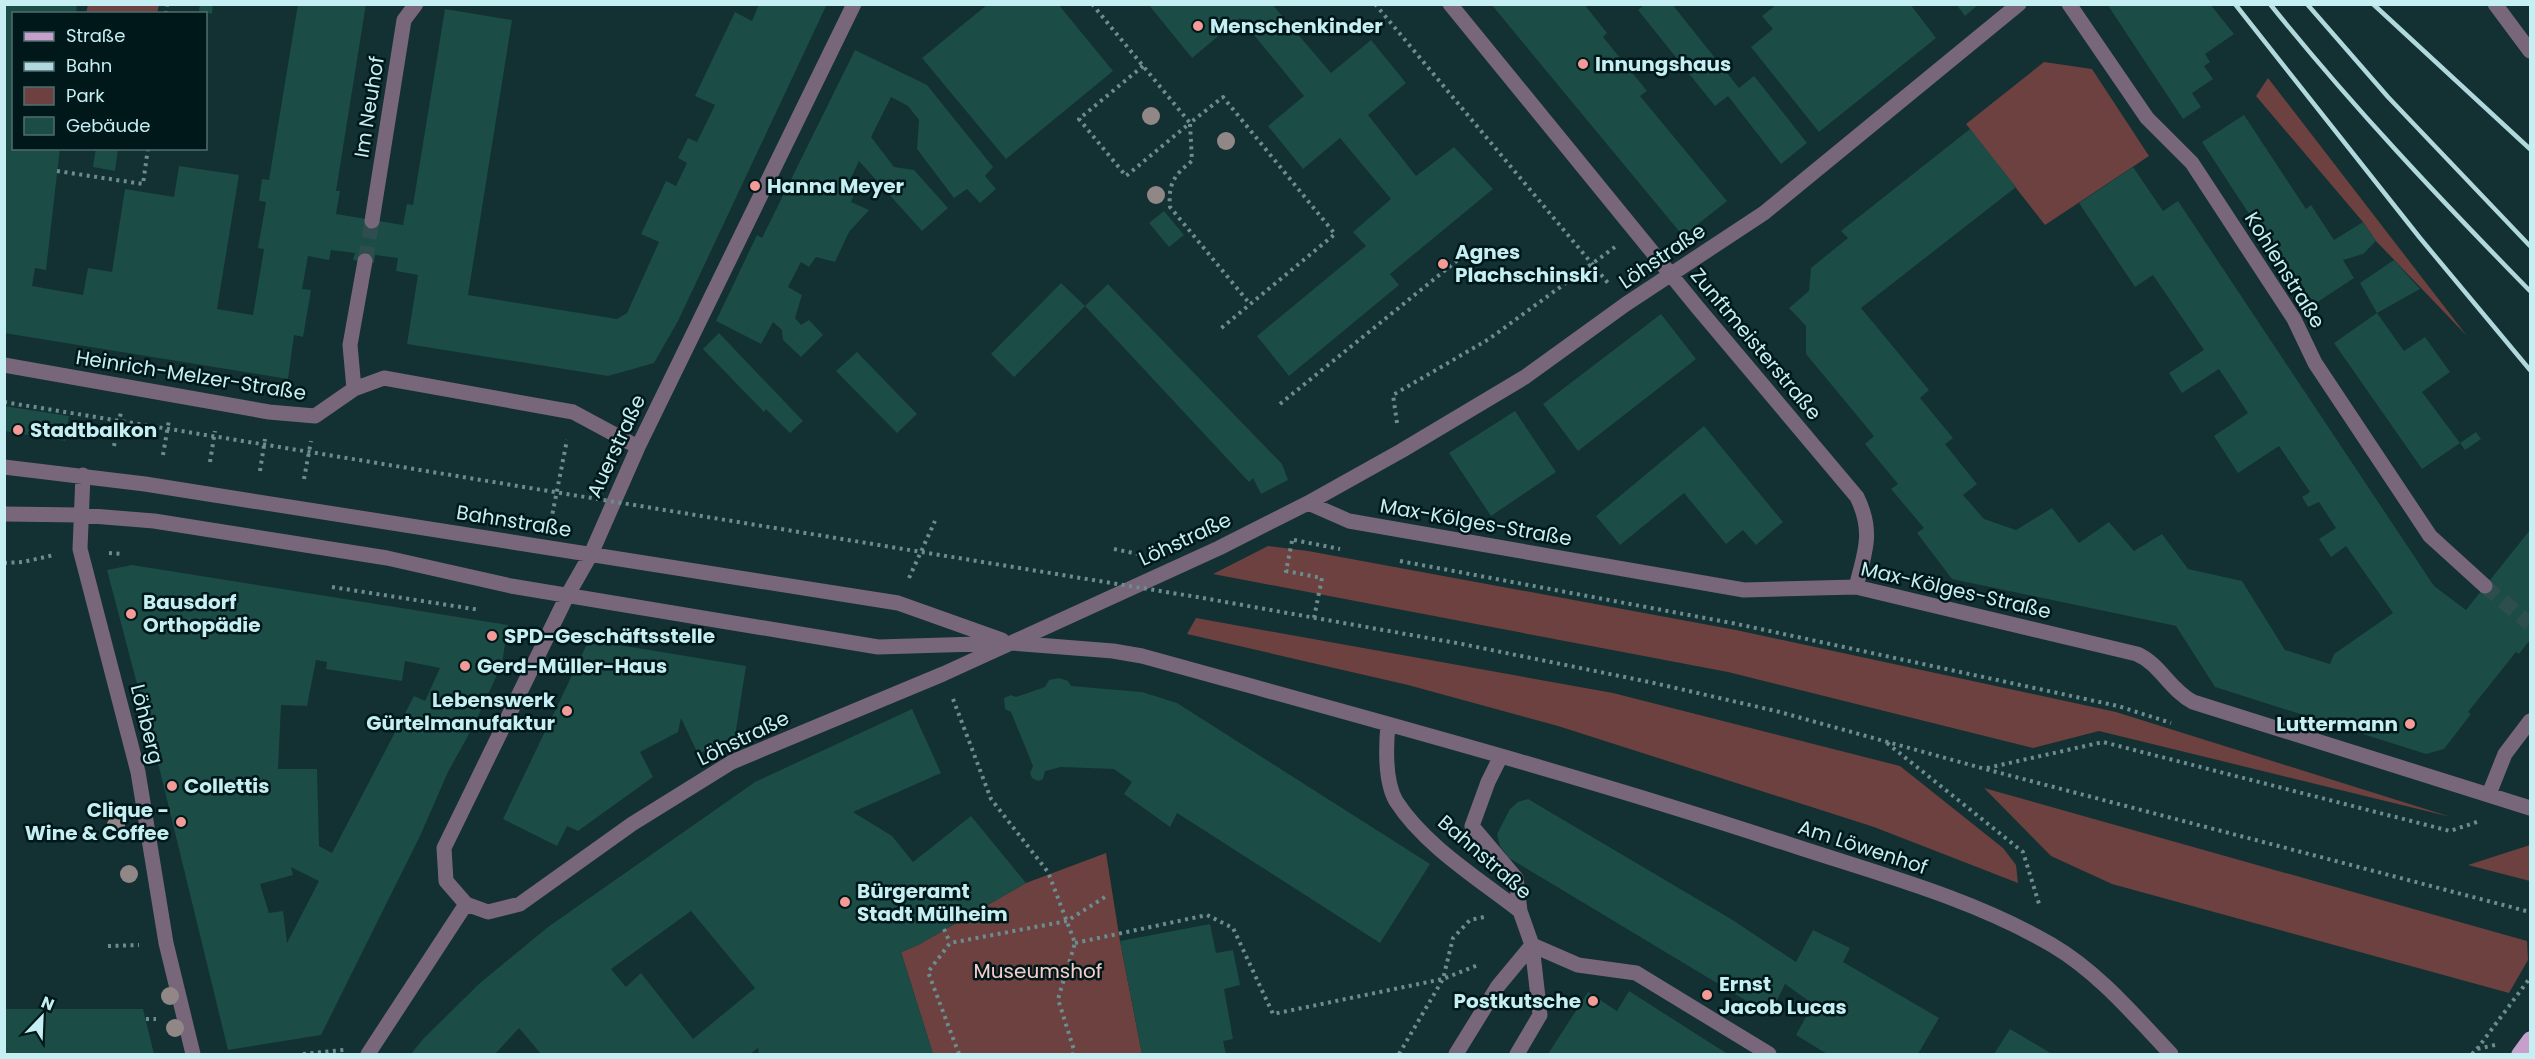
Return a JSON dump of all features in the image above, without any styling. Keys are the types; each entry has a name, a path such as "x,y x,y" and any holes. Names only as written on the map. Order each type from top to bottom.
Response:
{"main road":[{"path":"2519,1054 2530,1039"}],"street":[{"name":"Im Neuhof","path":"372,221 404,20 416,4"},
{"name":"Auerstraße","path":"466,904 446,881 444,849 567,596 591,554 638,447 854,4"},
{"name":"Zunftmeisterstraße","path":"1450,4 1671,275 1857,497 1867,517 1866,546 1856,587"},
{"name":"Löhstraße","path":"466,904 488,912 520,904 632,824 732,762 944,674 1246,534 1308,503 1401,450 1525,377 1626,304 1764,213 2019,4"},
{"name":"Kohlenstraße","path":"2069,4 2147,118 2192,164 2294,320 2315,363 2430,536 2485,586"},
{"path":"2495,4 2530,51"},
{"path":"354,389 350,345 365,261"},
{"name":"Heinrich-Melzer-Straße","path":"4,365 269,412 315,416 354,389 384,378 573,412 638,447"},
{"name":"Bahnstraße","path":"4,467 83,475 898,603 1011,643"},
{"name":"Löhberg","path":"83,475 80,549 138,772 166,944 193,1054"},
{"name":"Max-Kölges-Straße","path":"1308,503 1348,521 1744,590 1856,587 2137,654 2148,658 2181,696 2193,702 2530,808"},
{"name":"Bahnstraße","path":"4,514 80,515 153,521 387,558 486,581 567,596 878,647 1011,643 1113,651 1142,656 1501,756"},
{"path":"2489,794 2505,754 2530,721"},
{"name":"Bahnstraße","path":"1388,724 1384,755 1395,799 1435,846 1520,910 1532,945 1540,1015 1517,1054"},
{"path":"1501,756 1488,782 1472,826 1516,878 1520,910"},
{"name":"Am Löwenhof","path":"1501,756 1667,806 1967,903 2052,945 2085,966 2171,1054"},
{"path":"371,1050 466,904"},
{"path":"1456,1054 1497,986 1532,945 1578,965 1636,973 1769,1054"}],"path":[{"path":"1092,4 1190,123 1192,161 1177,173 1169,191 1170,207 1250,304"},
{"path":"1375,4 1626,304"},
{"path":"1143,66 1079,119 1126,176 1222,97 1335,234 1219,330"},
{"path":"57,171 143,184 148,150"},
{"path":"1401,450 1393,395 1488,339 1636,232"},
{"path":"1280,404 1459,259"},
{"path":"114,446 125,387"},
{"path":"4,402 1203,598 1462,644 1654,683 1776,711 1984,769 2530,912"},
{"path":"304,479 315,416"},
{"path":"1246,534 1351,551"},
{"path":"1292,540 1287,571 1322,578 1314,618"},
{"path":"1397,560 1737,624 2118,706 2174,724"},
{"path":"944,674 991,799 1048,872 1075,943 1058,999 1074,1050 1073,1054"},
{"path":"1885,742 2023,852 2052,945"},
{"path":"1984,769 2103,742 2450,831 2481,821 2470,817"},
{"path":"959,1054 928,972 950,943 1067,921 1108,895"},
{"path":"1399,1054 1443,979 1453,938 1470,920 1520,910"},
{"path":"1075,943 1207,915 1233,928 1273,1014 1443,979 1487,962"},
{"path":"945,928 950,943"},
{"path":"108,946 139,945"},
{"path":"2476,1049 2530,978"},
{"path":"303,1054 371,1050"}],"green space":[{"path":"88,4 159,5 157,12 86,12"},
{"path":"2044,62 2092,69 2149,156 2045,225 1966,124"},
{"path":"2268,78 2467,336 2376,241 2363,222 2256,96"},
{"path":"1268,546 1308,551 1736,630 2116,712 2451,817 2099,731 2033,748 1728,672 1213,574"},
{"path":"1196,618 1613,693 1900,766 2003,848 2016,865 2018,883 1874,827 1558,726 1408,685 1187,634"},
{"path":"1984,788 2527,941 2528,960 2509,993 2112,884 2051,856"},
{"path":"2530,845 2530,881 2468,865"},
{"name":"Museumshof","path":"1106,853 1142,1054 933,1054 901,952 918,945 1026,883"}],"building":[{"path":"4,4 77,4 76,12 12,12 12,150 60,150 46,270 35,268 32,286 83,295 88,268 112,272 125,189 174,197 179,166 239,175 217,309 253,315 264,249 258,248 266,202 259,201 262,179 269,180 298,4 366,4 336,191 340,191 336,214 403,225 407,204 413,205 445,9 512,20 468,295 617,319 627,313 659,242 641,234 666,181 676,186 687,163 678,158 688,138 697,142 715,105 695,96 735,12 752,21 759,4 827,4 678,321 654,363 608,376 407,344 418,275 396,271 398,258 375,255 374,263 353,260 355,253 331,250 329,260 308,256 302,289 311,290 303,337 294,335 288,379 4,333"},
{"path":"200,4 213,4 212,14 199,11"},
{"path":"988,4 1058,4 1113,71 1006,159 922,58"},
{"path":"1148,4 1272,4 1331,73 1371,40 1406,83 1368,115 1416,176 1454,147 1493,189 1390,274 1399,285 1289,376 1257,336 1366,246 1353,232 1391,199 1340,138 1303,169 1268,126 1304,96 1240,18 1192,58"},
{"path":"1491,4 1584,4 1607,33 1603,37 1647,91 1640,96 1727,201 1683,236"},
{"path":"1645,4 1672,4 1739,88 1754,76 1807,143 1781,164 1728,96 1715,106 1638,10"},
{"path":"1777,4 1910,4 1936,38 1819,132 1751,47 1773,29 1762,16"},
{"path":"1956,4 1979,4 1965,16"},
{"path":"2107,4 2210,4 2234,34 2205,54 2210,62 2204,66 2213,79 2192,93 2201,107 2183,119"},
{"path":"855,50 927,85 993,167 985,176 996,189 980,203 967,189 954,198 917,149 919,120 908,106 891,97 871,137 894,167 914,170 948,208 922,231 859,161 848,184 857,188 851,202 869,210 849,232 835,262 816,257 809,267 801,262 788,287 802,295 795,318 801,325 809,320 823,335 801,357 783,340 782,330 773,322 761,344 716,321 757,235 762,238"},
{"path":"2244,115 2306,209 2311,205 2334,240 2363,222 2376,241 2363,254 2343,260 2354,278 2310,307 2202,142"},
{"path":"1970,129 2016,187 1861,308 1929,390 1920,398 1953,438 1945,444 1977,484 1963,495 1984,519 2016,530 2052,508 2079,543 2109,522 2134,551 2162,534 2188,569 2242,581 2285,650 2330,664 2334,654 2393,613 2346,546 2331,557 2319,539 2336,528 2319,502 2308,507 2302,497 2310,492 2279,446 2238,473 2214,436 2248,413 2219,369 2182,393 2169,373 2204,350 2153,275 2135,287 2079,203 2133,167 2163,211 2178,201 2434,586 2466,610 2530,530 2530,640 2519,654 2516,652 2468,712 2471,714 2444,749 2426,754 2215,687 2176,626 1952,579 1917,533 1924,528 1891,489 1898,484 1865,444 1874,436 1806,354 1806,326 1789,308 1809,291 1811,268 1848,238 1841,231"},
{"path":"96,150 118,150 115,171 93,167"},
{"path":"1164,211 1184,235 1169,247 1149,223"},
{"path":"2394,260 2420,289 2377,313 2360,283"},
{"path":"1061,283 1085,306 1014,377 991,354"},
{"path":"1108,284 1282,464 1288,480 1261,494 1253,478 1249,482 1085,306"},
{"path":"2377,313 2404,351 2425,337 2450,372 2422,392 2460,443 2422,469 2334,343"},
{"path":"1661,314 1696,359 1578,451 1543,404"},
{"path":"719,333 803,421 790,433 766,409 764,412 703,349"},
{"path":"857,352 917,414 897,433 836,371"},
{"path":"4,406 69,416 65,441 4,431"},
{"path":"1515,411 1556,472 1491,516 1449,453"},
{"path":"1704,426 1783,522 1756,545 1743,530 1726,544 1684,493 1620,545 1596,516"},
{"path":"2476,432 2481,439 2465,450 2460,443"},
{"path":"132,565 508,625 502,664 321,1035 228,1050 160,771 107,570","holes":["316,660 327,662 326,669 402,681 405,661 440,668 425,701 414,696 332,853 319,846 317,769 278,769 281,705 307,706","291,867 319,881 287,943 283,911 269,913 260,884 293,875"]},
{"path":"589,640 746,666 735,736 698,754 681,718 678,732 640,752 653,777 578,831 567,826 557,846 503,819"},
{"path":"1059,678 1068,681 1071,686 1142,692 1177,703 1430,864 1380,943 1177,813 1170,827 1124,794 1132,782 1114,769 1061,767 1045,771 1043,779 1038,781 1032,778 1030,773 1033,766 1011,712 1005,709 1004,698 1011,695 1016,697 1045,687 1049,680"},
{"path":"912,709 941,773 853,812 892,836 913,862 971,816 1026,883 918,945 901,952 933,1054 759,1054 758,1048 750,1054 541,1054 519,1028 495,1054 411,1054 423,1039 480,983 548,927 755,782","holes":["691,911 755,988 693,1039 641,973 626,987 611,969"]},
{"path":"1528,799 1731,919 1796,962 1813,930 1850,948 1843,962 1939,1018 1918,1054 1827,1054 1796,1035 1813,1004 1785,984 1770,1015 1509,858 1500,846 1497,834 1510,809 1518,802"},
{"path":"1210,924 1216,953 1233,950 1240,985 1224,989 1233,1039 1223,1041 1226,1054 1142,1054 1120,941"},
{"path":"1629,991 1728,1054 1548,1054 1588,992 1617,1011"},
{"path":"4,1009 143,1009 154,1054 4,1054"},
{"path":"2010,1029 2052,1054 1994,1054"}],"tunnel":[{"path":"365,261 372,221"},
{"path":"2485,586 2530,624"}],"railway":[{"path":"2235,4 2420,238 2530,370"},
{"path":"2270,4 2332,79 2397,151 2530,291"},
{"path":"2307,4 2388,97 2530,246"},
{"path":"2373,4 2530,149"}],"place":[{"name":"Menschenkinder","path":"1198,26"},
{"name":"Innungshaus","path":"1583,64"},
{"name":"Hanna Meyer","path":"755,186"},
{"name":"Agnes Plachschinski","path":"1443,264"},
{"name":"Stadtbalkon","path":"18,430"},
{"name":"Bausdorf Orthopädie","path":"131,614"},
{"name":"SPD-Geschäftsstelle","path":"492,636"},
{"name":"Gerd-Müller-Haus","path":"465,666"},
{"name":"Lebenswerk Gürtelmanufaktur","path":"567,711"},
{"name":"Luttermann","path":"2410,724"},
{"name":"Collettis","path":"172,786"},
{"name":"Clique - Wine & Coffee","path":"181,822"},
{"name":"Bürgeramt Stadt Mülheim","path":"845,902"},
{"name":"Ernst Jacob Lucas","path":"1707,995"},
{"name":"Postkutsche","path":"1593,1001"}]}
